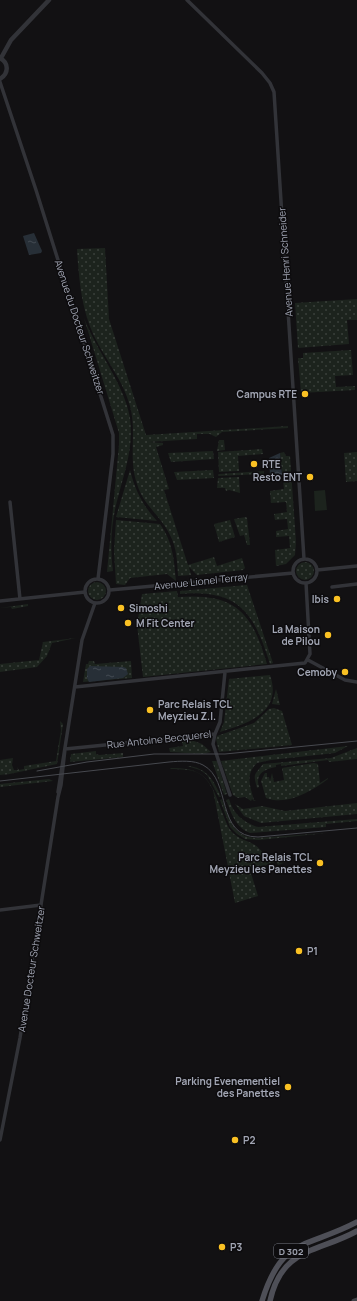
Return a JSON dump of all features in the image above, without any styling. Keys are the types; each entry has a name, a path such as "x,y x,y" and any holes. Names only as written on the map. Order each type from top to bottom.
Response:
{"main road":[{"name":"D 302","path":"262,1301 273,1270 288,1252 357,1222"},
{"name":"D 302","path":"270,1301 282,1271 296,1257 357,1231"}],"street":[{"path":"0,79 5,74 7,68 5,62 0,58 11,40 49,0"},
{"name":"Avenue Henri Schneider","path":"187,0 262,73 270,82 274,92 304,559"},
{"name":"Avenue du Docteur Schweitzer","path":"0,82 113,435 113,454 98,579"},
{"path":"10,502 20,599"},
{"path":"304,559 314,563 317,570 315,577 306,583 298,582 293,572 294,565 304,559"},
{"path":"317,570 357,566"},
{"name":"Avenue Lionel Terray","path":"110,590 293,572"},
{"path":"98,579 107,584 110,590 106,601 95,603 89,601 85,592 87,585 98,579"},
{"path":"306,583 310,650 308,660"},
{"path":"332,586 357,584"},
{"path":"0,601 85,592"},
{"name":"Avenue Docteur Schweitzer","path":"0,1140 20,1038 58,797 58,785 82,640 95,603"},
{"path":"75,687 298,664 308,660"},
{"path":"308,660 345,680 357,682"},
{"name":"Rue Antoine Becquerel","path":"65,749 215,734 220,722 225,672"},
{"path":"215,734 213,744 230,795"},
{"path":"0,910 41,905"}],"shaded area":[{"path":"105,248 109,319 146,435 288,426 288,428 222,432 216,437 210,434 197,434 197,439 149,442 163,443 163,445 156,447 169,489 164,490 188,565 214,557 217,566 242,558 245,568 243,570 197,575 189,567 191,575 178,576 176,555 172,540 162,522 143,498 137,484 133,465 133,426 130,406 123,387 94,336 86,315 81,293 77,249"},
{"path":"357,299 357,320 347,320 349,344 298,348 295,303"},
{"path":"84,318 89,331 122,392 127,405 131,429 131,440 112,527 111,545 113,571 107,572 119,433"},
{"path":"351,350 353,375 335,376 336,387 355,386 355,390 301,393 298,358 303,358 303,353"},
{"path":"219,440 224,440 225,450 217,451"},
{"path":"262,449 263,454 238,456 239,471 219,472 218,452"},
{"path":"213,451 214,459 171,462 168,453"},
{"path":"284,452 286,456 290,456 296,542 295,555 286,564 276,566 275,550 290,548 289,536 276,537 276,531 288,529 287,519 275,520 274,514 287,512 286,502 271,503 270,491 284,489 280,453"},
{"path":"357,452 357,481 346,482 344,453"},
{"path":"130,470 140,497 157,521 116,517"},
{"path":"213,470 214,478 177,480 174,472"},
{"path":"264,471 264,474 218,476 219,474"},
{"path":"239,477 240,493 229,490 226,491 225,488 217,488 218,478"},
{"path":"325,490 327,510 315,511 314,491"},
{"path":"246,517 250,545 247,545 244,535 240,536 234,519"},
{"path":"116,520 160,524 170,544 176,581 167,574 130,578 125,585 116,584 114,551"},
{"path":"230,520 235,537 219,542 214,524"},
{"path":"305,562 311,565 314,571 311,577 305,580 299,577 296,571 299,565"},
{"path":"97,582 103,585 106,591 103,597 97,600 91,597 88,591 91,585"},
{"path":"247,585 273,663 270,664 257,630 250,618 241,608 230,600 216,596 200,593 180,594 180,591"},
{"path":"177,591 178,597 213,598 227,602 238,609 247,618 255,631 267,664 143,677 137,625 142,594"},
{"path":"28,604 28,606 12,609 11,607 0,608"},
{"path":"76,638 52,643 47,656 37,667 0,672 0,664 39,660 43,642"},
{"path":"89,661 94,661 95,664 131,661 132,678 83,682 86,664 88,664"},
{"path":"270,675 273,688 272,699 267,707 252,720 220,732 224,722 229,679"},
{"path":"276,689 280,705 272,704"},
{"path":"274,708 282,711 292,745 219,752 216,739 217,736 254,723 269,709"},
{"path":"60,721 63,724 57,764 0,776 8,774 0,775 0,760 13,758 12,765 14,770 18,770 17,767 19,770 24,769 24,766 56,761 61,730"},
{"path":"191,740 202,744 211,752 203,754 170,752 169,748 183,746 182,742"},
{"path":"348,746 335,753 257,763 253,767 250,776 251,790 254,800 256,800 254,801 252,799 251,801 245,797 238,798 233,795 221,761"},
{"path":"357,748 357,759 329,762 328,760 281,766 281,764 276,765 276,767 268,769 259,775 259,787 257,788 255,775 263,764 331,758"},
{"path":"96,751 96,754 99,755 123,753 123,757 70,762 71,754"},
{"path":"212,761 217,761 227,794 224,795"},
{"path":"314,763 318,764 320,783 328,779 314,789 290,799 274,800 266,798 261,781 265,773 267,773 267,777 269,777 270,781 272,773 274,782 284,780 282,768"},
{"path":"187,766 199,769 207,775 200,770"},
{"path":"170,768 182,768 199,773"},
{"path":"207,775 212,780 221,797 219,797"},
{"path":"49,779 53,781 0,787 0,784"},
{"path":"213,790 228,827 236,836 255,845 264,853 272,856 288,858 289,861 278,865 276,862 250,870 258,896 235,903"},
{"path":"222,799 233,825 242,834 248,837 256,838 327,833 259,840 245,839 230,827 220,800"},
{"path":"229,799 233,809 240,817 248,823 258,827 357,819 357,821 326,824 326,827 250,833 237,824 226,800"},
{"path":"357,803 357,814 261,823 244,816 235,804 243,809 262,806 285,811"}],"water":[{"path":"34,233 42,251 41,253 29,255 23,236"},
{"path":"280,453 282,475 270,475 269,458"},
{"path":"90,666 123,667 126,668 128,674 123,678 89,682 87,678 87,669"}],"tram line":[{"path":"37,771 87,762 154,754 225,754 357,741"},
{"path":"0,781 169,762 182,761 199,763 212,772 218,783 229,818 235,828 244,835 258,837 357,828"}],"place":[{"name":"Campus RTE","path":"305,394"},
{"name":"RTE","path":"254,464"},
{"name":"Resto ENT","path":"310,477"},
{"name":"Ibis","path":"337,599"},
{"name":"Simoshi","path":"121,608"},
{"name":"M Fit Center","path":"128,623"},
{"name":"La Maison de Pilou","path":"328,635"},
{"name":"Cemoby","path":"345,672"},
{"name":"Parc Relais TCL Meyzieu Z.I.","path":"150,710"},
{"name":"Parc Relais TCL Meyzieu les Panettes","path":"320,863"},
{"name":"P1","path":"299,951"},
{"name":"Parking Evenementiel des Panettes","path":"288,1087"},
{"name":"P2","path":"235,1140"},
{"name":"P3","path":"222,1247"}]}
